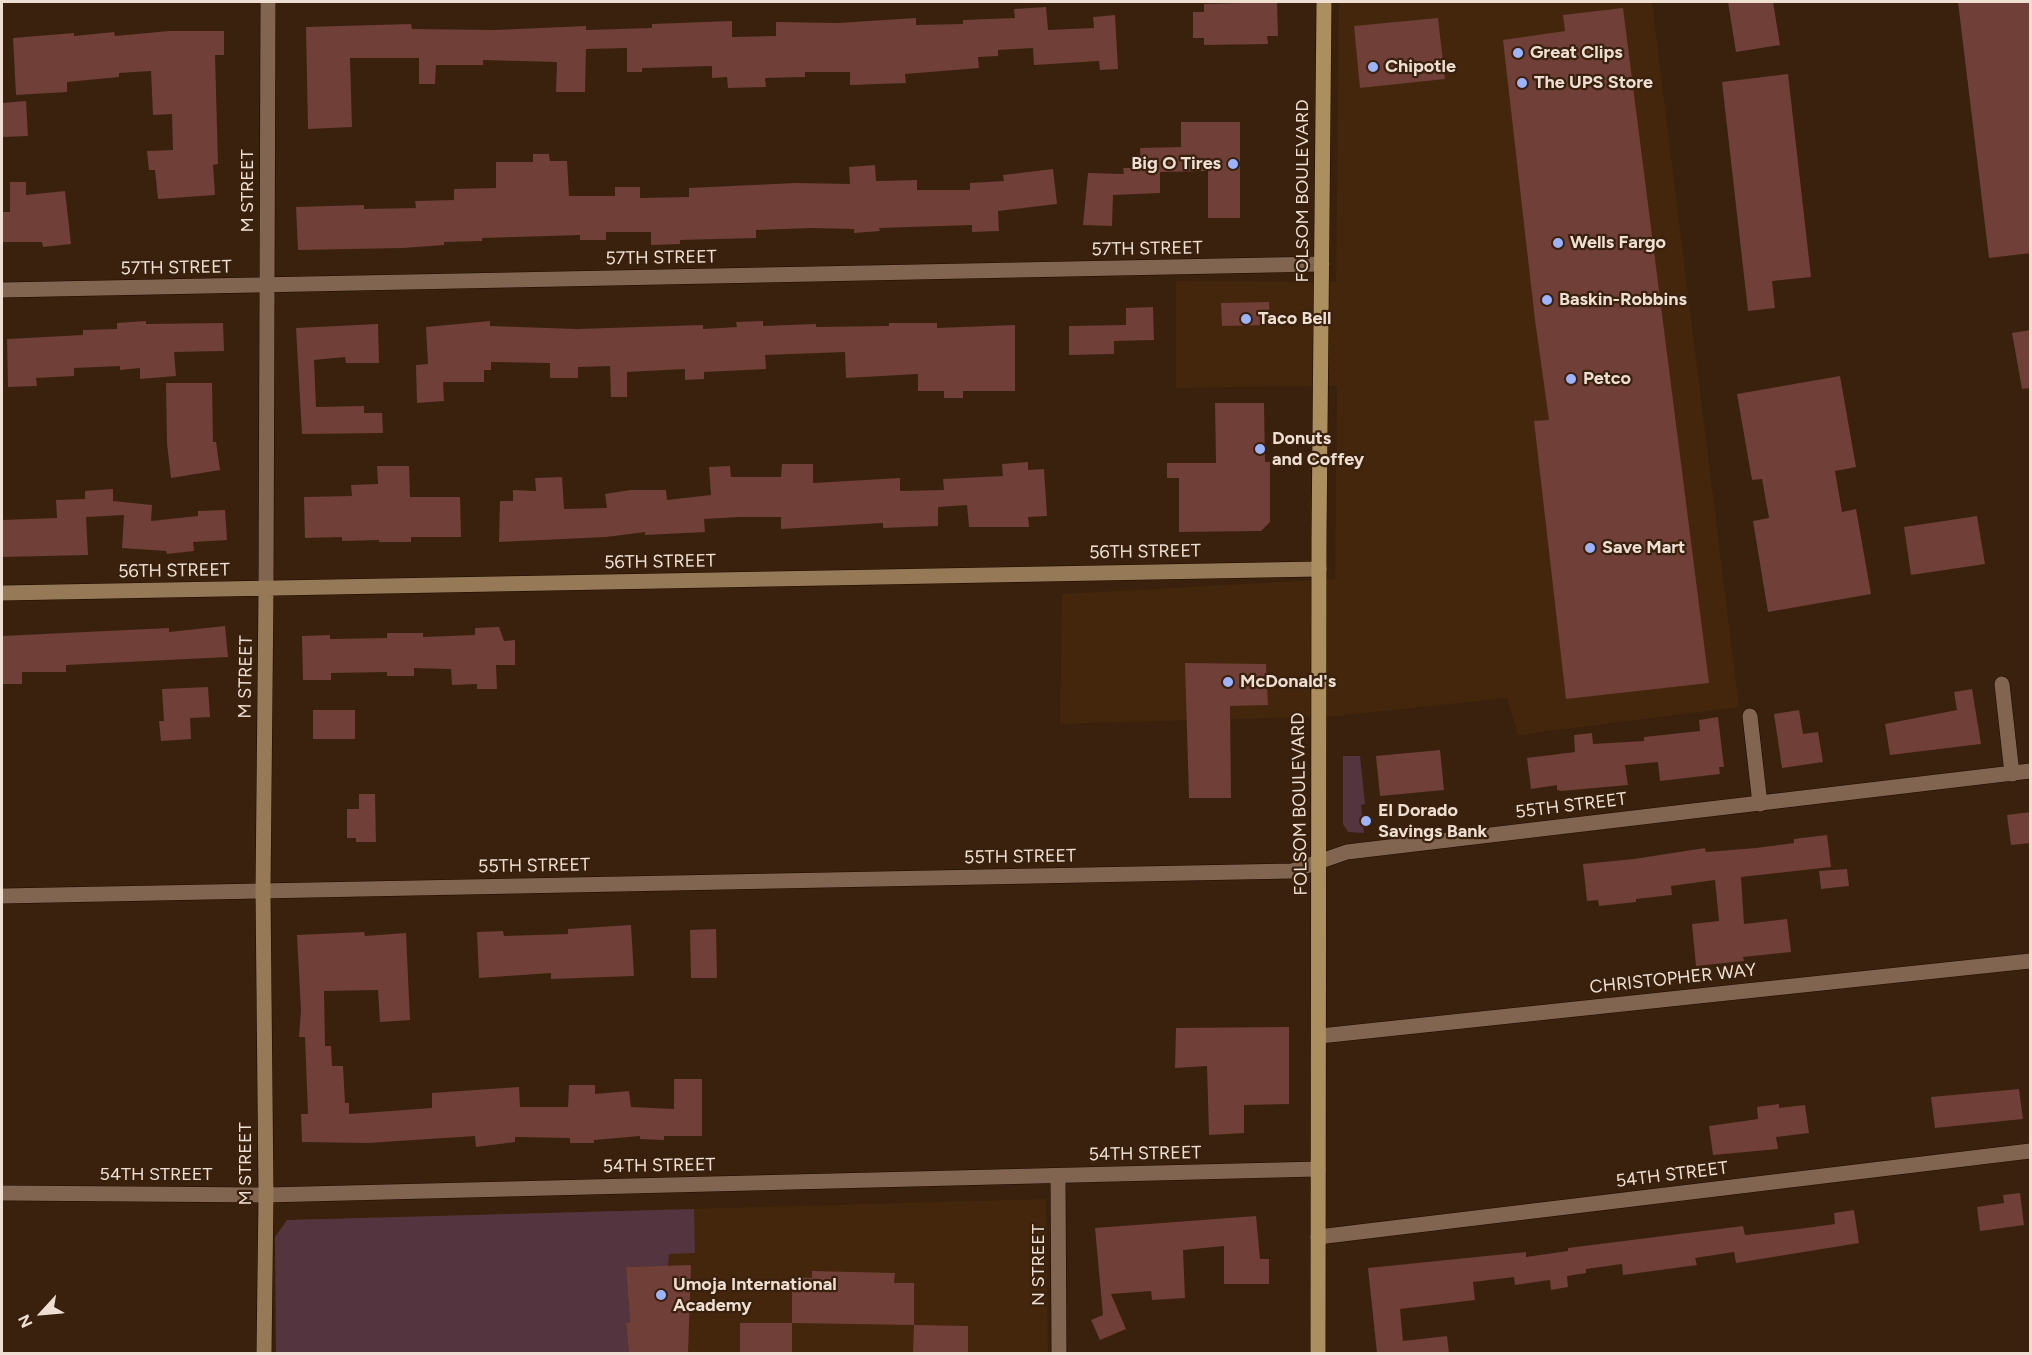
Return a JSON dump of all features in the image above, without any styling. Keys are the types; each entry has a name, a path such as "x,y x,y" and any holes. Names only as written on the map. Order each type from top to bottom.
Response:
{"main road":[{"name":"FOLSOM BOULEVARD","path":"1318,1353 1320,861 1318,568 1324,2"}],"street":[{"name":"M STREET","path":"264,1353 266,1195 263,891 268,2"},
{"name":"57TH STREET","path":"2,290 1322,264"},
{"name":"56TH STREET","path":"2,593 266,590 1318,568"},
{"path":"2002,684 2012,774"},
{"path":"1750,716 1760,804"},
{"name":"55TH STREET","path":"2,896 1292,871 1347,852 2031,771"},
{"name":"CHRISTOPHER WAY","path":"1320,1036 2031,961"},
{"name":"54TH STREET","path":"1318,1237 2031,1152"},
{"name":"54TH STREET","path":"2,1193 266,1195 1318,1169"},
{"name":"N STREET","path":"1058,1176 1059,1353"}],"shaded area":[{"path":"1339,2 1652,2 1739,707 1518,735 1507,698 1337,716 1060,724 1062,594 1335,579 1337,386 1176,388 1176,281 1336,282"},
{"path":"1343,756 1360,756 1365,804 1361,805 1364,833 1348,832 1343,824"},
{"name":"Umoja International Academy","path":"1046,1199 1048,1353 276,1353 275,1237 287,1220"},
{"path":"694,1209 695,1253 669,1254 668,1266 626,1267 630,1323 626,1324 629,1353 276,1354 275,1237 287,1220"}],"building":[{"path":"1277,2 1278,36 1267,36 1268,44 1204,45 1204,38 1193,38 1193,12 1204,12 1204,4"},
{"path":"1728,2 1773,2 1780,45 1736,52"},
{"path":"1958,2 2031,2 2031,253 1989,258"},
{"path":"1046,7 1048,30 1094,28 1093,17 1115,15 1118,69 1100,70 1099,61 1034,65 1033,48 998,50 998,56 978,57 979,68 905,74 906,83 850,85 850,72 805,72 805,77 765,78 766,87 728,88 727,77 712,78 712,66 642,68 642,72 627,72 627,48 586,49 585,92 556,92 557,62 483,60 483,65 436,65 435,84 419,84 419,58 350,58 352,127 308,129 306,27 411,24 412,29 495,30 586,26 586,30 652,28 652,24 732,21 732,37 776,36 776,22 838,23 916,18 916,25 963,24 963,20 1015,18 1014,9"},
{"path":"1623,8 1709,683 1566,699 1534,421 1549,420 1535,320 1503,40 1565,31 1563,15"},
{"path":"1438,18 1445,79 1360,88 1354,26"},
{"path":"169,31 224,31 224,55 215,55 218,164 213,165 215,195 158,199 155,170 149,170 147,151 173,150 172,114 153,115 151,71 119,73 119,77 67,82 67,92 16,95 13,38 114,32 115,36"},
{"path":"1788,74 1811,277 1772,281 1775,308 1748,311 1722,82"},
{"path":"26,101 28,136 2,137 2,103"},
{"path":"1181,122 1240,122 1240,218 1208,218 1208,171 1160,172 1160,193 1113,195 1112,226 1083,225 1088,173 1124,174 1123,168 1141,168 1140,148 1181,147"},
{"path":"533,154 549,154 550,161 567,161 569,196 615,196 615,187 640,187 640,198 689,197 689,188 796,183 850,184 849,167 875,165 876,181 917,180 917,190 970,190 970,183 1004,181 1003,175 1053,169 1057,204 998,211 999,231 972,232 972,225 879,228 880,231 854,233 854,229 756,230 756,238 680,240 680,244 651,245 651,232 606,232 606,240 580,240 580,235 482,238 482,241 444,242 444,245 403,248 298,250 296,207 364,205 364,209 416,208 415,201 454,200 454,189 496,188 496,162 533,162"},
{"path":"10,182 26,182 26,195 65,191 71,244 43,247 42,242 2,242 2,212 10,212"},
{"name":"Taco Bell","path":"1269,302 1270,325 1222,326 1221,303"},
{"path":"1153,307 1154,340 1114,341 1114,354 1069,355 1069,326 1126,325 1126,308"},
{"path":"146,321 146,324 223,323 224,351 174,352 176,376 140,379 140,368 120,370 120,366 74,368 74,376 36,378 37,386 8,387 7,339 83,335 83,330 117,329 117,323"},
{"path":"490,321 490,326 577,329 703,325 703,329 737,327 736,322 763,321 763,326 816,324 816,327 889,326 889,323 937,323 937,328 1015,325 1015,391 963,391 963,398 944,398 944,391 918,391 918,374 846,378 845,352 765,355 766,369 704,372 704,379 685,380 685,369 627,372 627,397 611,397 610,366 578,367 578,378 550,378 550,363 491,362 491,370 484,370 484,382 443,382 444,401 417,403 416,365 428,364 426,327"},
{"path":"378,324 379,363 346,363 345,357 314,360 316,407 364,406 364,413 382,413 383,433 302,434 296,328"},
{"path":"2031,330 2031,388 2022,389 2012,333"},
{"path":"1840,376 1856,467 1835,471 1842,512 1856,509 1871,594 1768,612 1753,521 1769,518 1762,479 1752,480 1737,394"},
{"path":"166,383 212,383 213,442 216,442 220,470 171,478 167,444"},
{"path":"1215,403 1264,403 1265,462 1270,462 1270,522 1261,531 1179,532 1179,478 1167,478 1167,463 1216,463"},
{"path":"1028,462 1028,470 1044,469 1047,516 1028,517 1029,527 969,527 967,505 938,507 938,526 883,528 883,523 781,529 781,517 740,517 704,519 705,532 645,535 645,532 606,537 499,542 500,501 513,501 513,490 536,491 535,478 562,477 564,509 607,508 605,494 630,490 666,490 667,500 711,495 709,467 730,466 731,477 781,477 782,464 813,464 813,483 900,478 900,491 944,490 943,479 1003,476 1002,464"},
{"path":"377,466 409,466 410,497 460,497 461,537 411,537 411,542 342,541 342,537 305,538 304,497 352,496 351,485 378,484"},
{"path":"113,489 113,501 152,505 151,521 198,516 198,511 225,510 227,540 193,542 194,551 167,554 166,551 122,548 124,515 86,517 88,555 2,557 2,520 57,518 56,500 85,499 85,491"},
{"path":"1977,516 1985,564 1911,575 1904,527"},
{"path":"225,626 228,657 66,665 66,672 22,672 22,684 2,684 2,636 169,628 169,632"},
{"path":"499,627 504,641 515,640 515,665 496,665 497,689 477,689 477,684 452,685 451,669 414,668 414,676 387,676 387,672 331,673 331,680 303,680 302,636 330,635 330,639 387,638 387,633 423,633 423,637 475,635 475,628"},
{"path":"1185,663 1266,664 1268,705 1230,706 1231,798 1189,798"},
{"path":"208,687 210,717 190,718 191,739 161,741 159,721 164,721 162,689"},
{"path":"1972,689 1981,744 1890,755 1885,724 1957,710 1954,692"},
{"path":"313,710 355,710 355,739 313,739"},
{"path":"1799,710 1803,734 1818,732 1823,762 1782,768 1774,714"},
{"path":"1718,717 1724,767 1719,767 1720,774 1660,781 1658,762 1625,765 1628,785 1561,791 1557,790 1557,785 1531,789 1527,758 1575,752 1574,735 1592,733 1593,744 1644,741 1644,737 1700,731 1699,720"},
{"path":"1440,750 1444,790 1380,796 1376,756"},
{"path":"359,794 375,794 376,842 356,842 356,838 347,838 347,809 359,809"},
{"path":"2031,812 2031,843 2011,845 2007,815"},
{"path":"1827,835 1831,867 1741,877 1744,924 1787,919 1791,952 1743,957 1744,961 1696,966 1692,924 1719,921 1715,880 1671,886 1672,895 1636,899 1636,902 1599,906 1598,900 1587,901 1583,864 1705,848 1706,852 1756,848 1794,843 1794,839"},
{"path":"1847,869 1849,886 1821,889 1819,871"},
{"path":"631,925 634,976 551,979 551,973 479,978 477,932 503,931 504,936 568,934 568,929"},
{"path":"716,929 717,978 691,978 690,930"},
{"path":"364,932 365,936 406,933 410,1020 380,1022 378,990 324,991 325,1046 331,1046 332,1066 343,1066 345,1103 349,1103 349,1114 432,1108 432,1093 519,1087 520,1107 568,1107 569,1085 595,1085 595,1094 629,1091 631,1107 674,1109 674,1079 702,1079 702,1136 664,1136 664,1140 640,1139 640,1136 594,1140 594,1143 570,1143 570,1138 515,1137 515,1142 476,1147 475,1136 368,1143 302,1142 301,1114 308,1114 305,1037 299,1037 301,1011 297,935"},
{"path":"1289,1027 1289,1104 1244,1105 1244,1133 1209,1135 1207,1066 1175,1068 1176,1028"},
{"path":"2019,1089 2023,1119 1935,1128 1931,1097"},
{"path":"1779,1104 1779,1108 1805,1105 1809,1133 1776,1137 1778,1149 1713,1155 1709,1126 1758,1119 1757,1107"},
{"path":"2020,1193 2024,1225 1980,1231 1977,1207 2004,1203 2003,1195"},
{"path":"1854,1210 1859,1243 1736,1263 1734,1252 1695,1258 1697,1265 1623,1275 1622,1264 1586,1269 1586,1273 1567,1276 1568,1287 1551,1290 1550,1280 1515,1285 1514,1277 1473,1282 1475,1300 1400,1309 1403,1341 1447,1336 1449,1353 1377,1353 1368,1268 1526,1252 1526,1257 1568,1251 1568,1248 1743,1226 1745,1235 1799,1229 1835,1224 1834,1213"},
{"path":"1256,1216 1260,1259 1269,1259 1269,1284 1224,1284 1224,1246 1183,1250 1185,1298 1152,1300 1151,1291 1111,1294 1126,1329 1100,1340 1091,1320 1103,1315 1095,1228"},
{"path":"691,1265 688,1353 629,1353 626,1323 630,1323 626,1267"},
{"path":"812,1271 895,1273 894,1283 914,1283 914,1325 792,1323 792,1277 812,1278"},
{"path":"740,1323 792,1323 792,1353 740,1353"},
{"path":"914,1325 968,1326 968,1353 913,1353"}],"place":[{"name":"Great Clips","path":"1518,53"},
{"name":"Chipotle","path":"1373,67"},
{"name":"The UPS Store","path":"1522,83"},
{"name":"Big O Tires","path":"1233,164"},
{"name":"Wells Fargo","path":"1558,243"},
{"name":"Baskin-Robbins","path":"1547,300"},
{"name":"Taco Bell","path":"1246,319"},
{"name":"Petco","path":"1571,379"},
{"name":"Donuts and Coffey","path":"1260,449"},
{"name":"Save Mart","path":"1590,548"},
{"name":"McDonald's","path":"1228,682"},
{"name":"El Dorado Savings Bank","path":"1366,821"},
{"name":"Umoja International Academy","path":"661,1295"}]}
